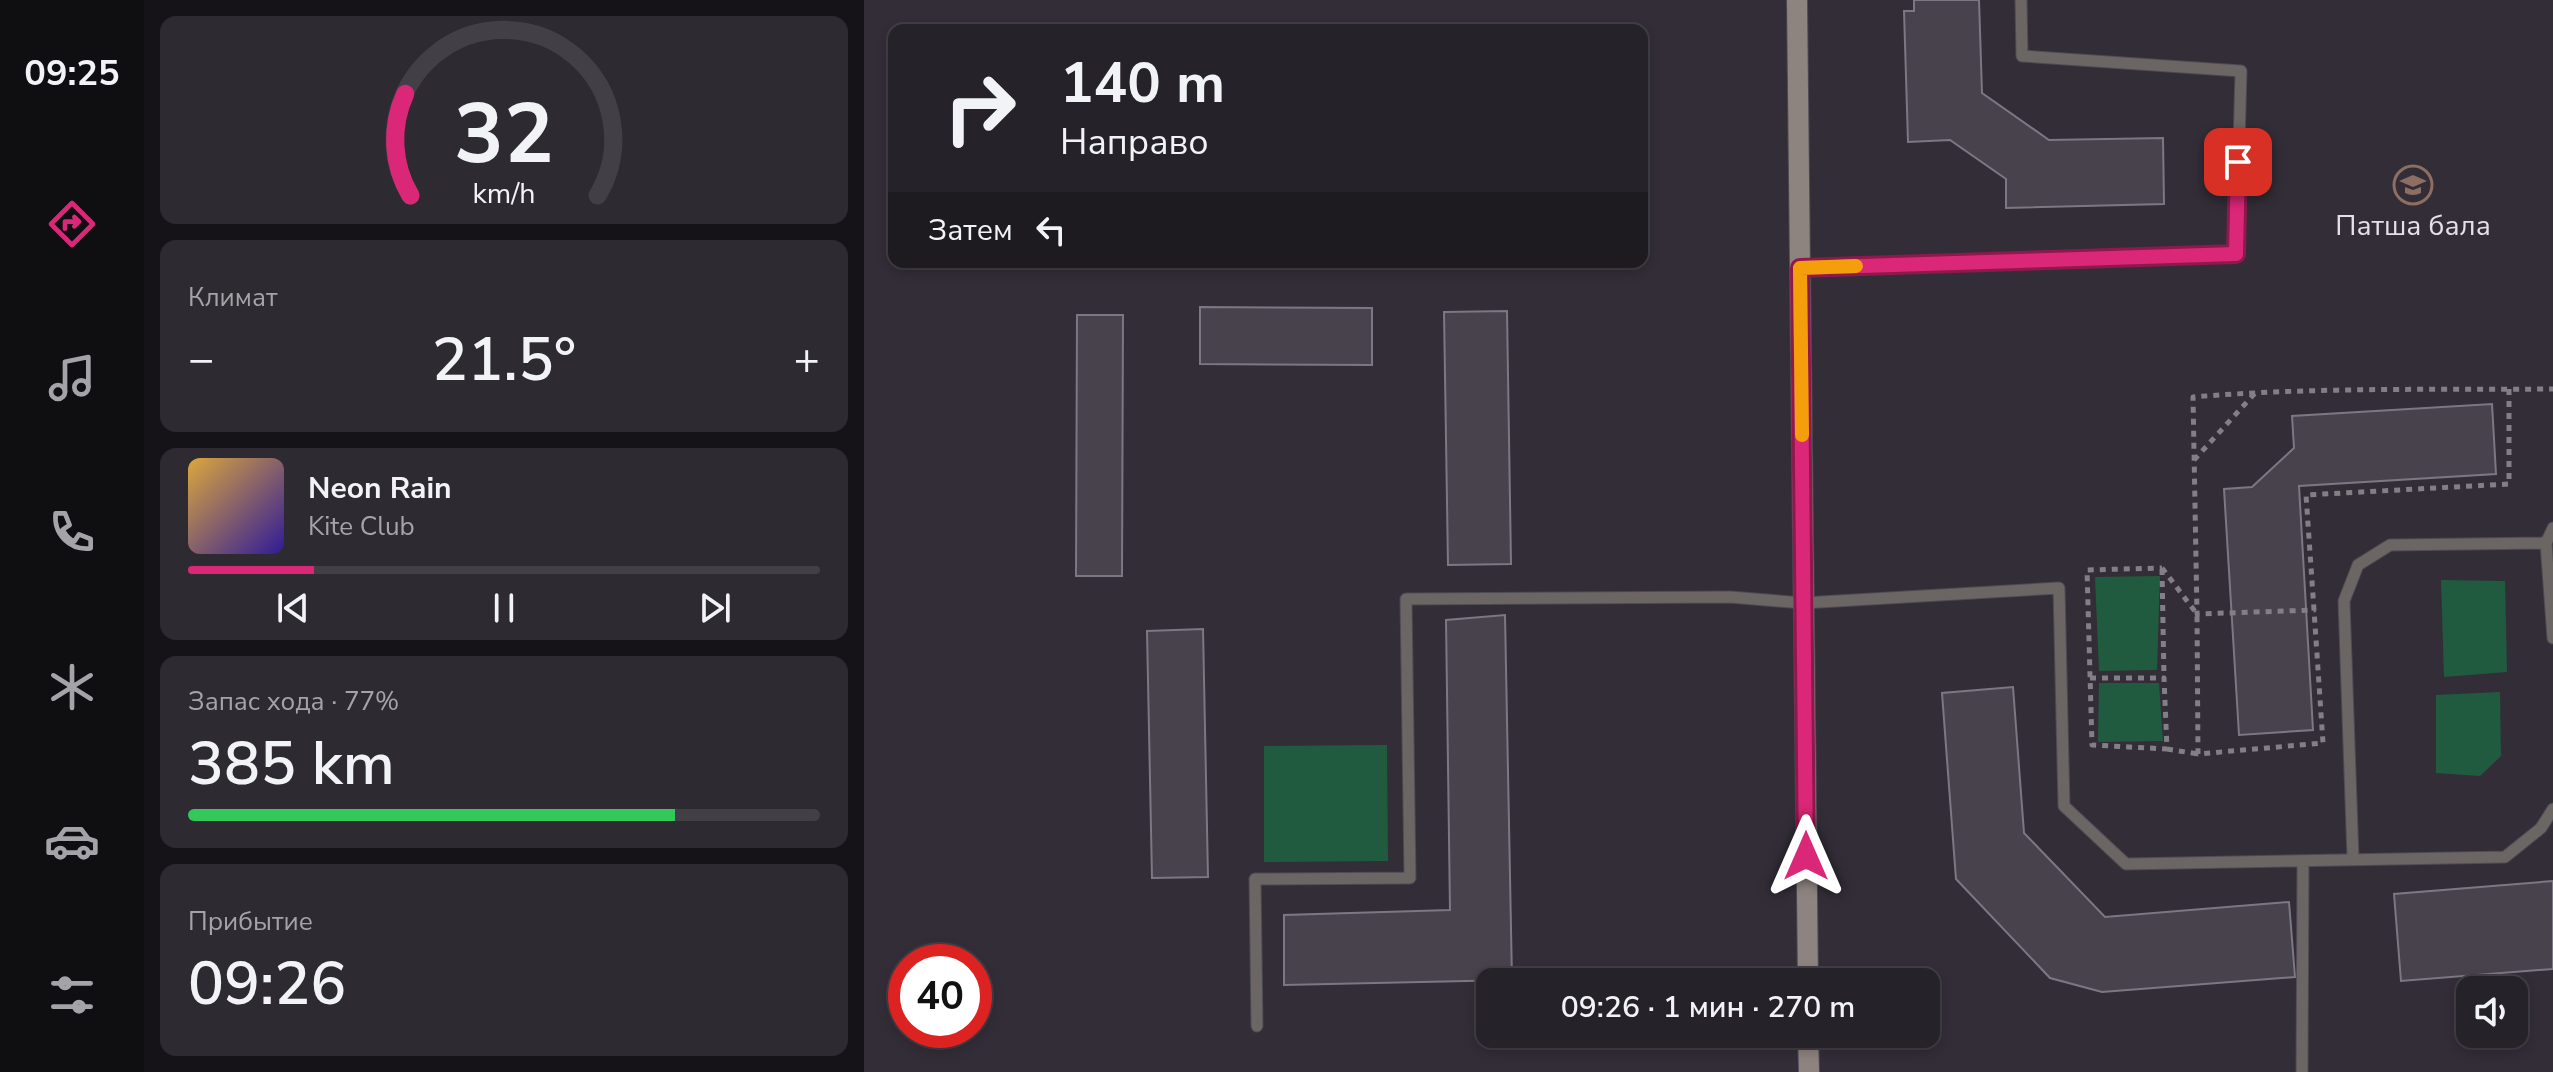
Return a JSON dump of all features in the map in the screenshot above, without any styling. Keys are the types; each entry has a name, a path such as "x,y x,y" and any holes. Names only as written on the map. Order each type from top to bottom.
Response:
{"street":[{"path":"1797,0 1808,968"},
{"path":"1808,1048 1809,1072"}],"lane":[{"path":"1800,268 2236,254 2241,71 2022,56 2021,0"},
{"path":"2553,528 2546,543 2553,638"},
{"path":"2353,858 2344,601 2358,565 2390,545 2546,543"},
{"path":"1257,1026 1255,879 1410,878 1406,599 1730,597 1803,603 2059,588 2064,806 2126,864 2505,857 2541,828 2553,809"},
{"path":"2302,1072 2303,862"}],"path":[{"path":"2162,568 2087,570 2092,745 2198,754 2323,743 2306,495 2509,484 2509,389"},
{"path":"2198,754 2193,397 2256,392 2553,389"},
{"path":"2193,461 2256,392"},
{"path":"2162,568 2197,614"},
{"path":"2162,568 2167,749"},
{"path":"2197,614 2314,610"},
{"path":"2090,678 2164,678"}],"green space":[{"path":"2160,576 2157,670 2099,671 2095,577"},
{"path":"2441,580 2505,581 2507,672 2444,677"},
{"path":"2099,683 2159,683 2163,741 2098,742"},
{"path":"2500,692 2501,756 2480,776 2436,773 2436,695"},
{"path":"1387,745 1388,861 1264,862 1264,746"}],"building":[{"path":"1914,0 1979,0 1982,93 2049,140 2163,138 2164,204 2006,208 2006,179 1950,140 1908,142 1904,11 1914,11"},
{"path":"1200,307 1372,308 1372,365 1200,364"},
{"path":"1507,311 1511,564 1448,565 1444,312"},
{"path":"1077,315 1123,315 1122,576 1076,576"},
{"path":"2492,404 2496,474 2299,486 2313,730 2239,735 2224,489 2252,487 2294,448 2292,416"},
{"path":"1505,615 1512,968 1476,968 1476,981 1284,985 1284,915 1450,910 1446,620"},
{"path":"1203,629 1208,877 1152,878 1147,631"},
{"path":"2013,687 2024,833 2105,917 2289,902 2295,977 2102,992 2050,978 1956,879 1942,693"},
{"path":"2553,881 2553,969 2401,981 2394,894"}],"slow traffic":[{"path":"1802,435 1800,268 1856,266"}],"place":[{"name":"Патша бала","path":"2413,185"}],"route":[{"path":"1806,856 1800,268 2236,254 2238,162"}]}
